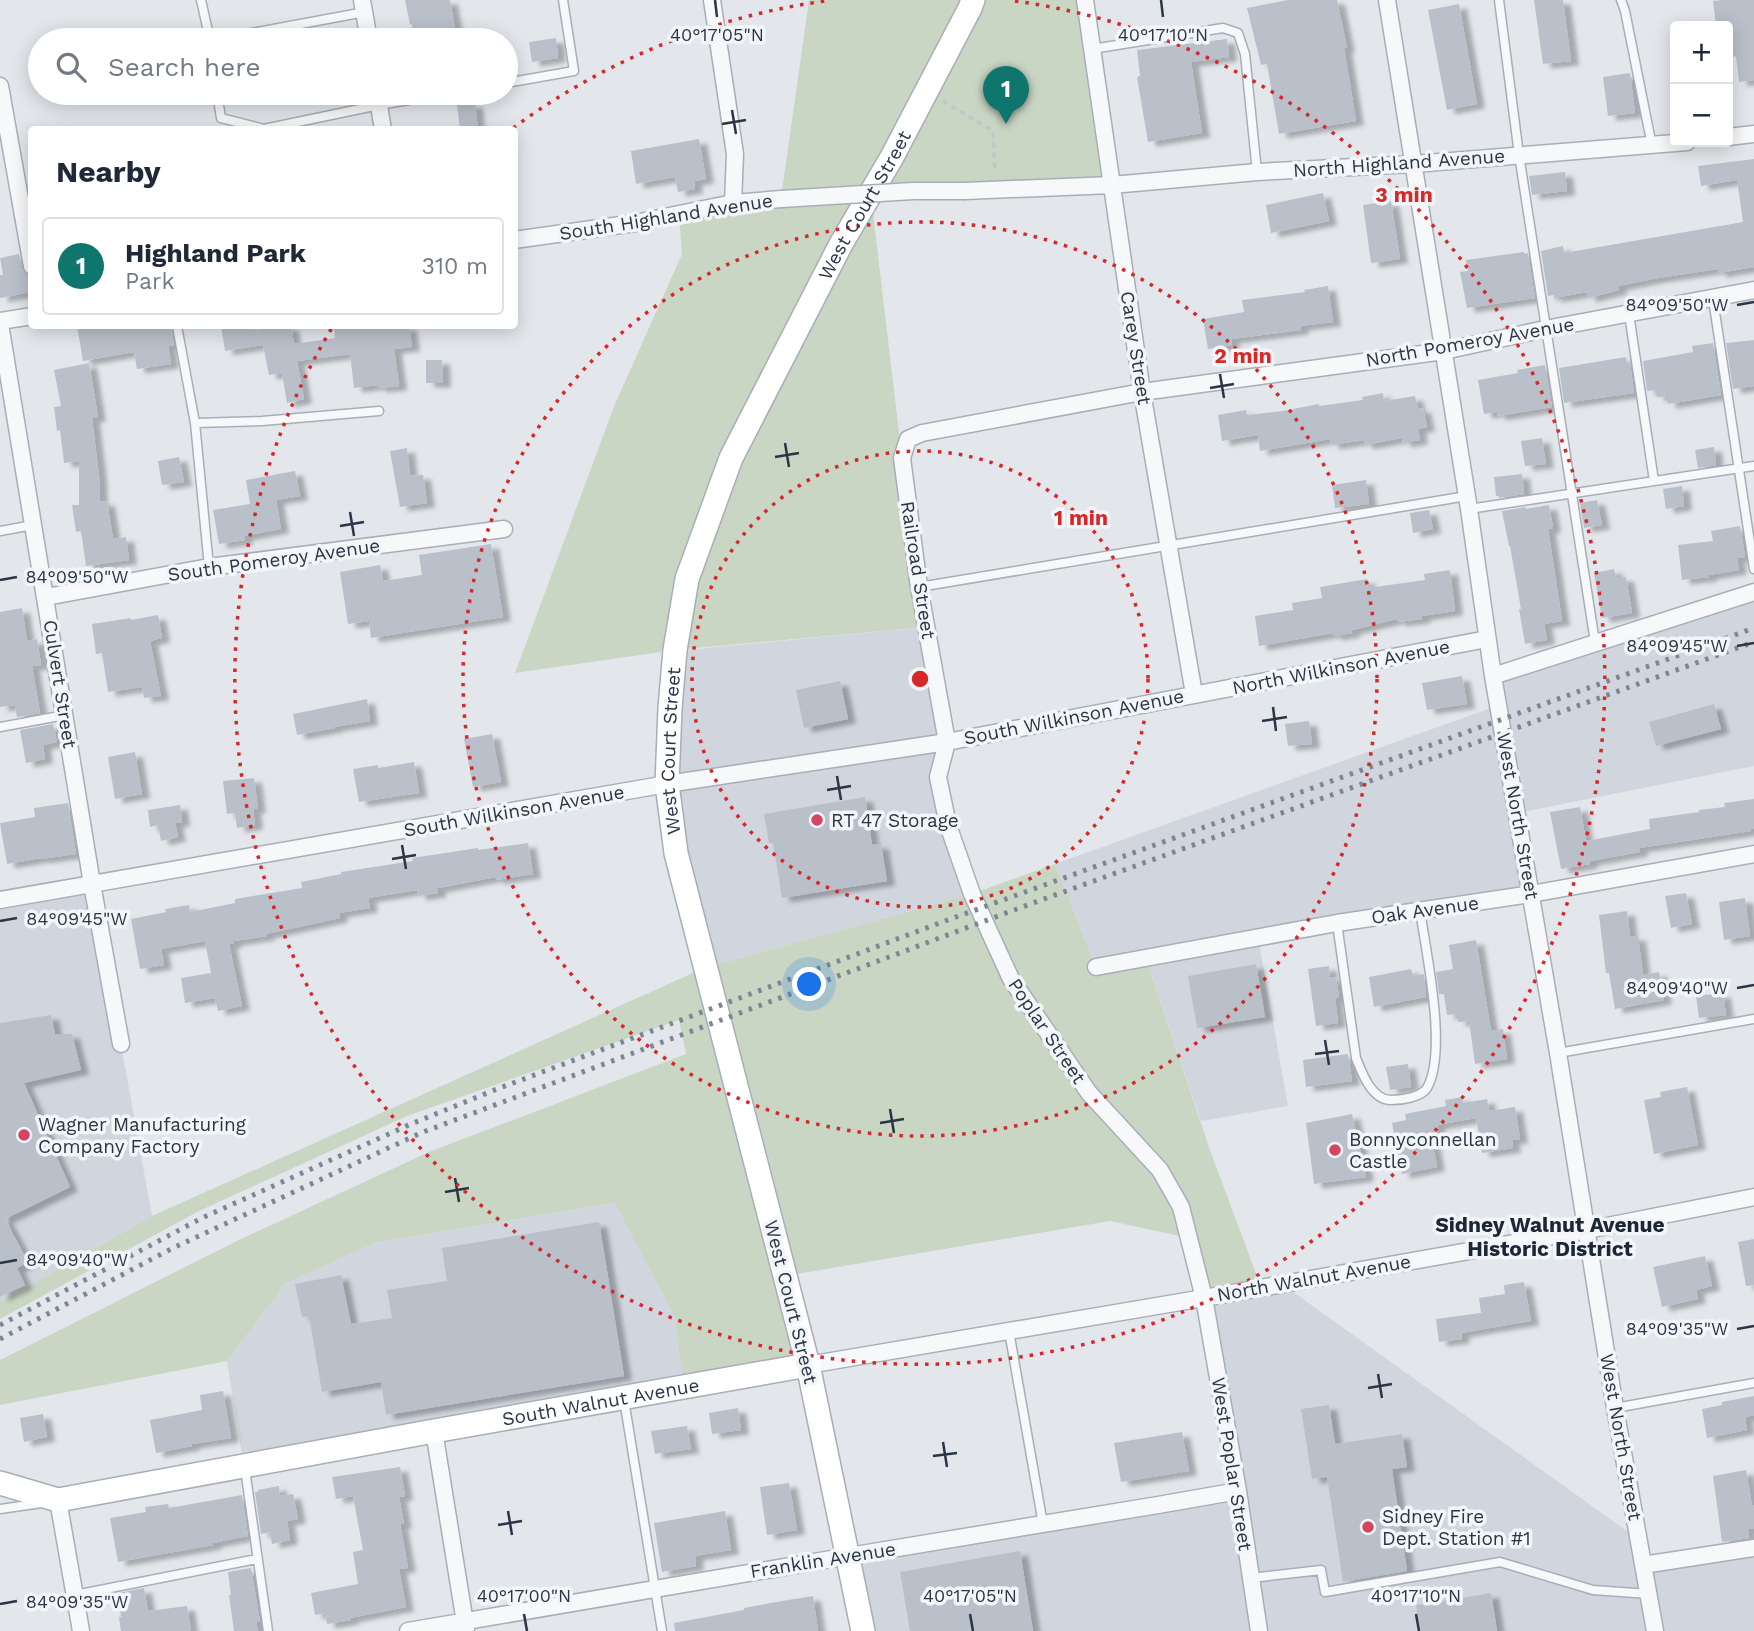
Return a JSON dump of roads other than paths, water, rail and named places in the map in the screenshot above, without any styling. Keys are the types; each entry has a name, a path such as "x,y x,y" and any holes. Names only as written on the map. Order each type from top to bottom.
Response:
{"main road":[{"name":"West Court Street","path":"863,1631 808,1365 676,853 667,784 670,708 675,650 687,579 731,458 841,244 892,158 972,0"},
{"name":"South Walnut Avenue","path":"58,1500 808,1365"},
{"path":"0,1483 58,1500"}],"street":[{"path":"712,0 735,154 733,203"},
{"name":"Carey Street","path":"1084,0 1142,392 1194,694"},
{"name":"West North Street","path":"1387,0 1468,502 1493,676 1558,1053 1615,1408 1655,1631"},
{"path":"363,6 367,28"},
{"path":"0,86 28,244"},
{"path":"379,105 382,126"},
{"path":"1733,136 1754,134"},
{"name":"North Highland Avenue","path":"1112,185 1257,172 1413,164 1670,144"},
{"name":"South Highland Avenue","path":"518,239 635,223 733,203 913,191 1112,185"},
{"name":"North Pomeroy Avenue","path":"1142,392 1444,351 1545,328 1754,290"},
{"path":"0,323 28,317"},
{"name":"Culvert Street","path":"0,323 92,884 121,1044"},
{"name":"Railroad Street","path":"947,742 919,587 902,458 908,439 922,433 1142,392"},
{"name":"South Pomeroy Avenue","path":"46,597 209,567 242,566 504,528"},
{"path":"1493,676 1754,592"},
{"name":"North Wilkinson Avenue","path":"1194,694 1487,639"},
{"name":"South Wilkinson Avenue","path":"0,900 667,784 947,742 1194,694"},
{"name":"Poplar Street","path":"947,742 938,777 948,825 977,906 1011,979 1089,1093 1160,1170 1181,1207 1204,1298"},
{"name":"Oak Avenue","path":"1096,967 1336,923 1531,894 1754,853"},
{"name":"North Walnut Avenue","path":"1204,1298 1587,1230 1754,1197"},
{"name":"South Walnut Avenue","path":"808,1365 1204,1298"},
{"name":"West Poplar Street","path":"1204,1298 1259,1631"},
{"path":"434,1431 466,1626"},
{"name":"Franklin Avenue","path":"408,1631 466,1626 654,1589 1238,1491"},
{"path":"58,1500 81,1631"},
{"path":"1643,1565 1754,1548"}],"lane":[{"path":"201,0 209,28"},
{"path":"518,81 574,71 563,0"},
{"path":"1499,0 1519,155 1595,642"},
{"path":"1620,0 1625,11 1652,146"},
{"path":"265,28 363,6"},
{"path":"1092,49 1223,27 1238,33 1245,54 1257,172"},
{"path":"219,105 221,118 252,126"},
{"path":"275,126 355,105"},
{"path":"1713,299 1754,569"},
{"path":"1629,314 1654,481"},
{"path":"178,329 195,423 209,567"},
{"path":"195,423 262,421 379,411"},
{"path":"919,587 1169,544 1468,502 1571,493 1754,466"},
{"path":"0,531 33,525"},
{"path":"0,727 65,715"},
{"path":"1336,923 1356,1058 1374,1091 1383,1099 1393,1101 1420,1095 1427,1088 1437,1044 1420,910"},
{"path":"1558,1053 1754,1019"},
{"path":"1009,1331 1043,1524"},
{"path":"1615,1408 1754,1384"},
{"path":"623,1398 662,1631"},
{"path":"244,1466 268,1631"},
{"name":"South Walnut Avenue","path":"0,1509 58,1500"},
{"path":"75,1595 257,1559"},
{"path":"1251,1578 1321,1570 1325,1592 1500,1562 1593,1590 1649,1594"}],"railway":[{"path":"0,1325 202,1218 411,1124 497,1089 945,921 1754,628"},
{"path":"0,1339 173,1248 423,1132 1022,907 1754,642"}],"place":[{"name":"Highland Park","path":"1006,124"},
{"name":"RT 47 Storage","path":"817,820"},
{"name":"Wagner Manufacturing Company Factory","path":"24,1135"},
{"name":"Bonnyconnellan Castle","path":"1335,1150"},
{"name":"Sidney Fire Dept. Station #1","path":"1368,1527"}],"district":[{"name":"Sidney Walnut Avenue Historic District","path":"1550,1236"}]}
